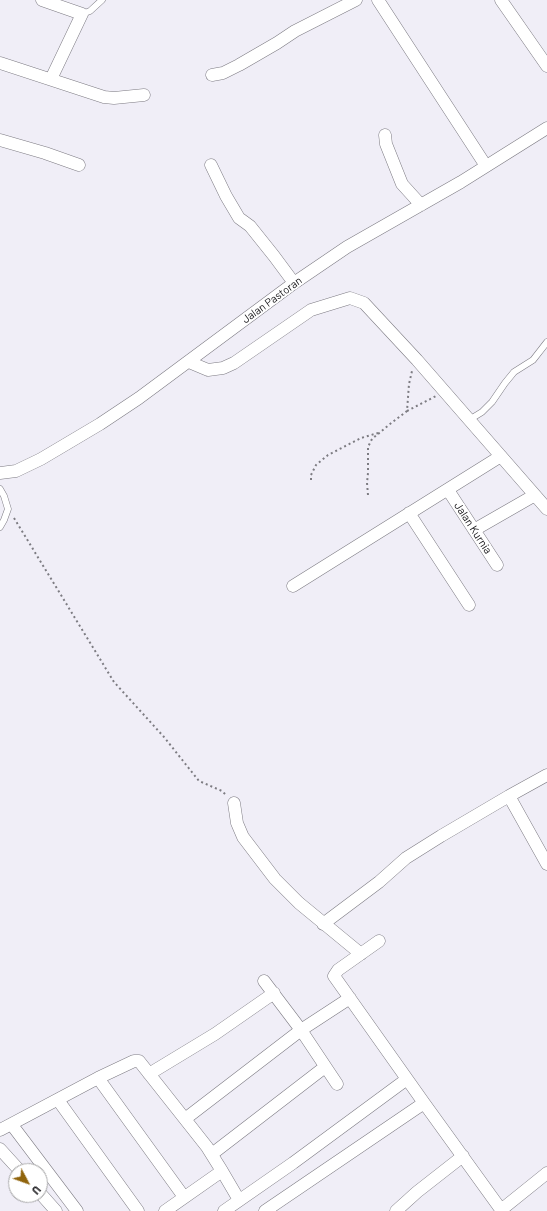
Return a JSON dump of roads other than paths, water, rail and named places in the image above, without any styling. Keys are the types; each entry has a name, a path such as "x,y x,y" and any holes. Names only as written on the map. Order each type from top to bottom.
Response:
{"street":[{"path":"42,0 82,14 51,79"},
{"path":"212,75 223,73 239,65 278,43 295,31 356,0"},
{"path":"378,0 486,166"},
{"path":"501,0 547,66"},
{"path":"0,63 104,97 114,98 144,95"},
{"name":"Jalan Pastoran","path":"0,473 16,471 100,424 139,398 347,247 486,166 547,128"},
{"path":"385,136 386,144 402,184 420,205"},
{"path":"0,140 79,165"},
{"path":"211,165 226,196 239,218 250,226 294,284"},
{"path":"189,362 208,370 223,368 234,363 311,310 350,298 364,303 417,360 547,508"},
{"path":"293,586 501,456"},
{"name":"Jalan Kurnia","path":"448,490 497,565"},
{"path":"474,530 535,495"},
{"path":"409,513 469,605"},
{"path":"323,924 379,882 406,858 441,836 547,775"},
{"path":"509,796 547,864"},
{"path":"234,802 237,823 243,837 275,878 299,903 361,954"},
{"path":"379,941 338,970 334,976 424,1103 502,1210 547,1173"},
{"path":"264,980 301,1030 337,1084"},
{"path":"149,1074 215,1034 274,993"},
{"path":"185,1119 301,1030 350,998"},
{"path":"0,1130 12,1125 98,1078 134,1061 139,1061 212,1154 218,1174 239,1200"},
{"path":"212,1154 325,1066"},
{"path":"98,1078 184,1197"},
{"path":"224,1211 293,1163 407,1079"},
{"path":"58,1100 138,1211"},
{"path":"265,1211 424,1103"},
{"path":"12,1125 77,1211"},
{"path":"0,1149 13,1163"},
{"path":"396,1211 416,1192 463,1156"},
{"path":"165,1211 218,1174"},
{"path":"48,1202 56,1211"}],"lane":[{"path":"82,14 90,12 102,0"},
{"path":"469,420 482,412 492,402 514,372 533,360 547,342"},
{"path":"0,490 4,496 8,509 0,527"}]}
